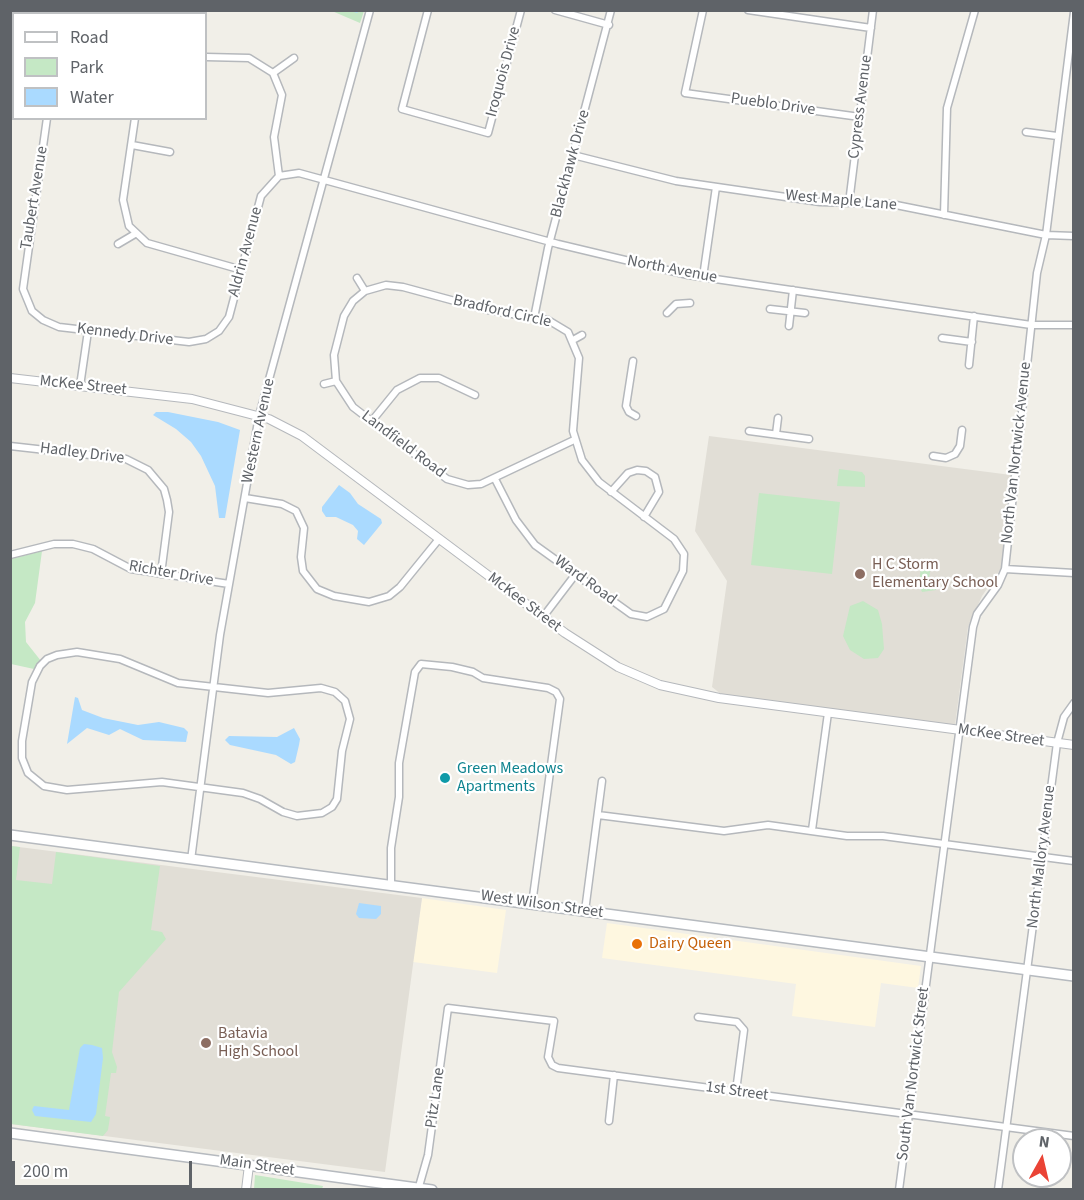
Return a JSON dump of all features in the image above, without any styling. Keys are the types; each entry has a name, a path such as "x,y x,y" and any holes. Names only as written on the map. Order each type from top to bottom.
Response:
{"main road":[{"name":"West Wilson Street","path":"10,835 1074,976"},
{"name":"Main Street","path":"10,1133 432,1190"}],"street":[{"name":"Western Avenue","path":"191,860 213,687 259,416 369,10"},
{"name":"Iroquois Drive","path":"428,10 402,109 488,133 521,10"},
{"path":"555,10 609,25"},
{"name":"Blackhawk Drive","path":"534,318 550,241 609,25 611,10"},
{"name":"Pueblo Drive","path":"704,10 686,93 860,117"},
{"path":"748,10 871,28"},
{"name":"Cypress Avenue","path":"849,203 873,10"},
{"path":"944,214 947,108 975,10"},
{"name":"North Van Nortwick Avenue","path":"929,958 973,627 977,614 998,585 1005,568 1037,273 1046,235 1074,12"},
{"path":"207,57 249,57 273,73 282,95 274,137 279,176"},
{"path":"273,73 294,58"},
{"name":"Taubert Avenue","path":"32,311 23,289 23,278 47,120"},
{"path":"135,120 123,209 135,234 155,246 242,270"},
{"path":"1026,132 1057,136"},
{"path":"132,146 170,152"},
{"name":"West Maple Lane","path":"573,155 676,181 716,188 820,202 881,203 1046,235 1074,236"},
{"name":"North Avenue","path":"279,176 299,173 324,179 661,270 1031,325 1074,325"},
{"name":"Aldrin Avenue","path":"219,331 229,317 261,196 279,176"},
{"path":"703,277 716,188"},
{"path":"118,244 135,234"},
{"path":"324,384 336,381 333,365 335,343 348,308 365,291 357,278"},
{"name":"Bradford Circle","path":"365,291 378,286 396,285 488,310 554,323 568,332 573,340"},
{"path":"789,326 793,290"},
{"path":"667,313 676,304 690,303"},
{"path":"770,309 790,309 805,313"},
{"name":"Kennedy Drive","path":"32,311 43,320 59,327 189,342 206,339 219,331"},
{"path":"969,365 974,316"},
{"path":"80,386 87,331"},
{"path":"582,335 573,340 579,358 573,417 574,440 586,468 611,492 644,517 659,492 655,477 646,471 637,470 628,473 611,492"},
{"path":"942,338 972,342"},
{"path":"633,361 626,406 629,412 636,416"},
{"name":"McKee Street","path":"10,378 192,399 259,416 302,436 543,617 618,667 660,685 719,698 1074,745"},
{"path":"371,422 396,390 420,378 439,378 475,395"},
{"name":"Landfield Road","path":"336,381 346,400 371,422 447,478 468,485 495,479 574,440"},
{"path":"776,434 778,418"},
{"path":"933,456 945,458 955,454 960,446 962,430"},
{"path":"749,431 809,439"},
{"name":"Hadley Drive","path":"10,446 126,459 148,470 164,489 168,500 169,512 161,574"},
{"name":"Ward Road","path":"495,479 528,538 622,609 639,617 647,617 664,609 684,567 684,554 679,544 644,517"},
{"path":"245,498 282,504 296,512 304,528 301,557 303,571 317,590 334,596 369,602 385,598 400,587 439,539"},
{"name":"Richter Drive","path":"10,555 54,544 73,544 93,549 131,569 229,584"},
{"path":"1005,568 1074,573"},
{"path":"543,617 575,575"},
{"path":"66,653 109,656 130,662 168,680 213,687 268,693 321,688 340,696 347,707 350,719 342,751 339,789 332,807 311,816 290,814 252,795 150,782 55,790 35,780 28,773 22,758 22,741 33,682 40,666 47,659 66,653"},
{"path":"391,885 391,848 399,797 399,763 415,672 422,664 452,667 473,672 483,678 548,688 558,695 560,703 532,904"},
{"name":"North Mallory Avenue","path":"998,1190 1057,743 1064,717 1074,704"},
{"path":"812,830 828,713"},
{"path":"585,911 602,781"},
{"path":"598,815 724,831 768,825 1074,861"},
{"name":"South Van Nortwick Street","path":"899,1190 929,958"},
{"name":"1st Street","path":"448,1008 554,1022 548,1057 552,1065 1074,1136"},
{"name":"Pitz Lane","path":"418,1189 428,1155 448,1008"},
{"path":"698,1017 736,1022 744,1030 736,1091"},
{"path":"609,1121 614,1075"},
{"path":"246,1190 249,1166"}],"shaded area":[{"name":"H C Storm Elementary School","path":"709,436 1011,475 1002,567 982,596 968,627 955,725 721,694 712,687 727,581 695,531"},
{"name":"Batavia High School","path":"11,846 422,898 385,1172 11,1124"},
{"path":"422,898 506,910 497,973 413,962"},
{"path":"607,923 921,966 918,988 881,983 875,1027 792,1016 796,984 602,958"}],"green space":[{"path":"364,10 360,23 332,11"},
{"path":"839,469 862,472 865,476 865,487 837,486"},
{"path":"759,493 840,502 832,574 751,565"},
{"path":"42,551 35,603 25,622 26,642 41,661 34,669 11,664 11,559"},
{"path":"921,565 931,566 929,578 935,581 936,590 922,592 919,585"},
{"path":"863,601 878,610 882,624 884,649 878,658 864,659 850,650 843,636 850,606"},
{"path":"11,846 20,847 16,880 52,884 56,852 160,866 151,930 162,932 166,939 119,992 112,1052 117,1067 116,1073 111,1073 105,1116 110,1117 108,1130 103,1136 11,1124"},
{"path":"255,1175 323,1186 322,1189 254,1189"}],"water":[{"path":"156,412 168,412 218,422 240,430 225,518 219,518 215,486 201,456 191,442 176,429 153,415"},
{"path":"339,485 350,493 358,504 381,519 382,523 364,545 357,539 358,531 353,525 336,517 326,517 322,511 322,507"},
{"path":"75,697 78,698 82,710 103,718 138,725 159,722 184,728 188,732 186,742 143,740 120,729 109,735 87,728 67,744"},
{"path":"294,728 300,739 295,762 291,764 276,755 230,745 225,740 229,736 277,737"},
{"path":"359,903 381,906 381,914 376,919 359,918 356,914"},
{"path":"84,1044 102,1048 103,1058 96,1114 91,1122 35,1116 32,1110 34,1106 69,1110 80,1048"}],"waterway":[{"path":"349,10 357,12"}],"place":[{"name":"H C Storm Elementary School","path":"860,574"},
{"name":"Green Meadows Apartments","path":"445,778"},
{"name":"Dairy Queen","path":"637,944"},
{"name":"Batavia High School","path":"206,1043"}]}
